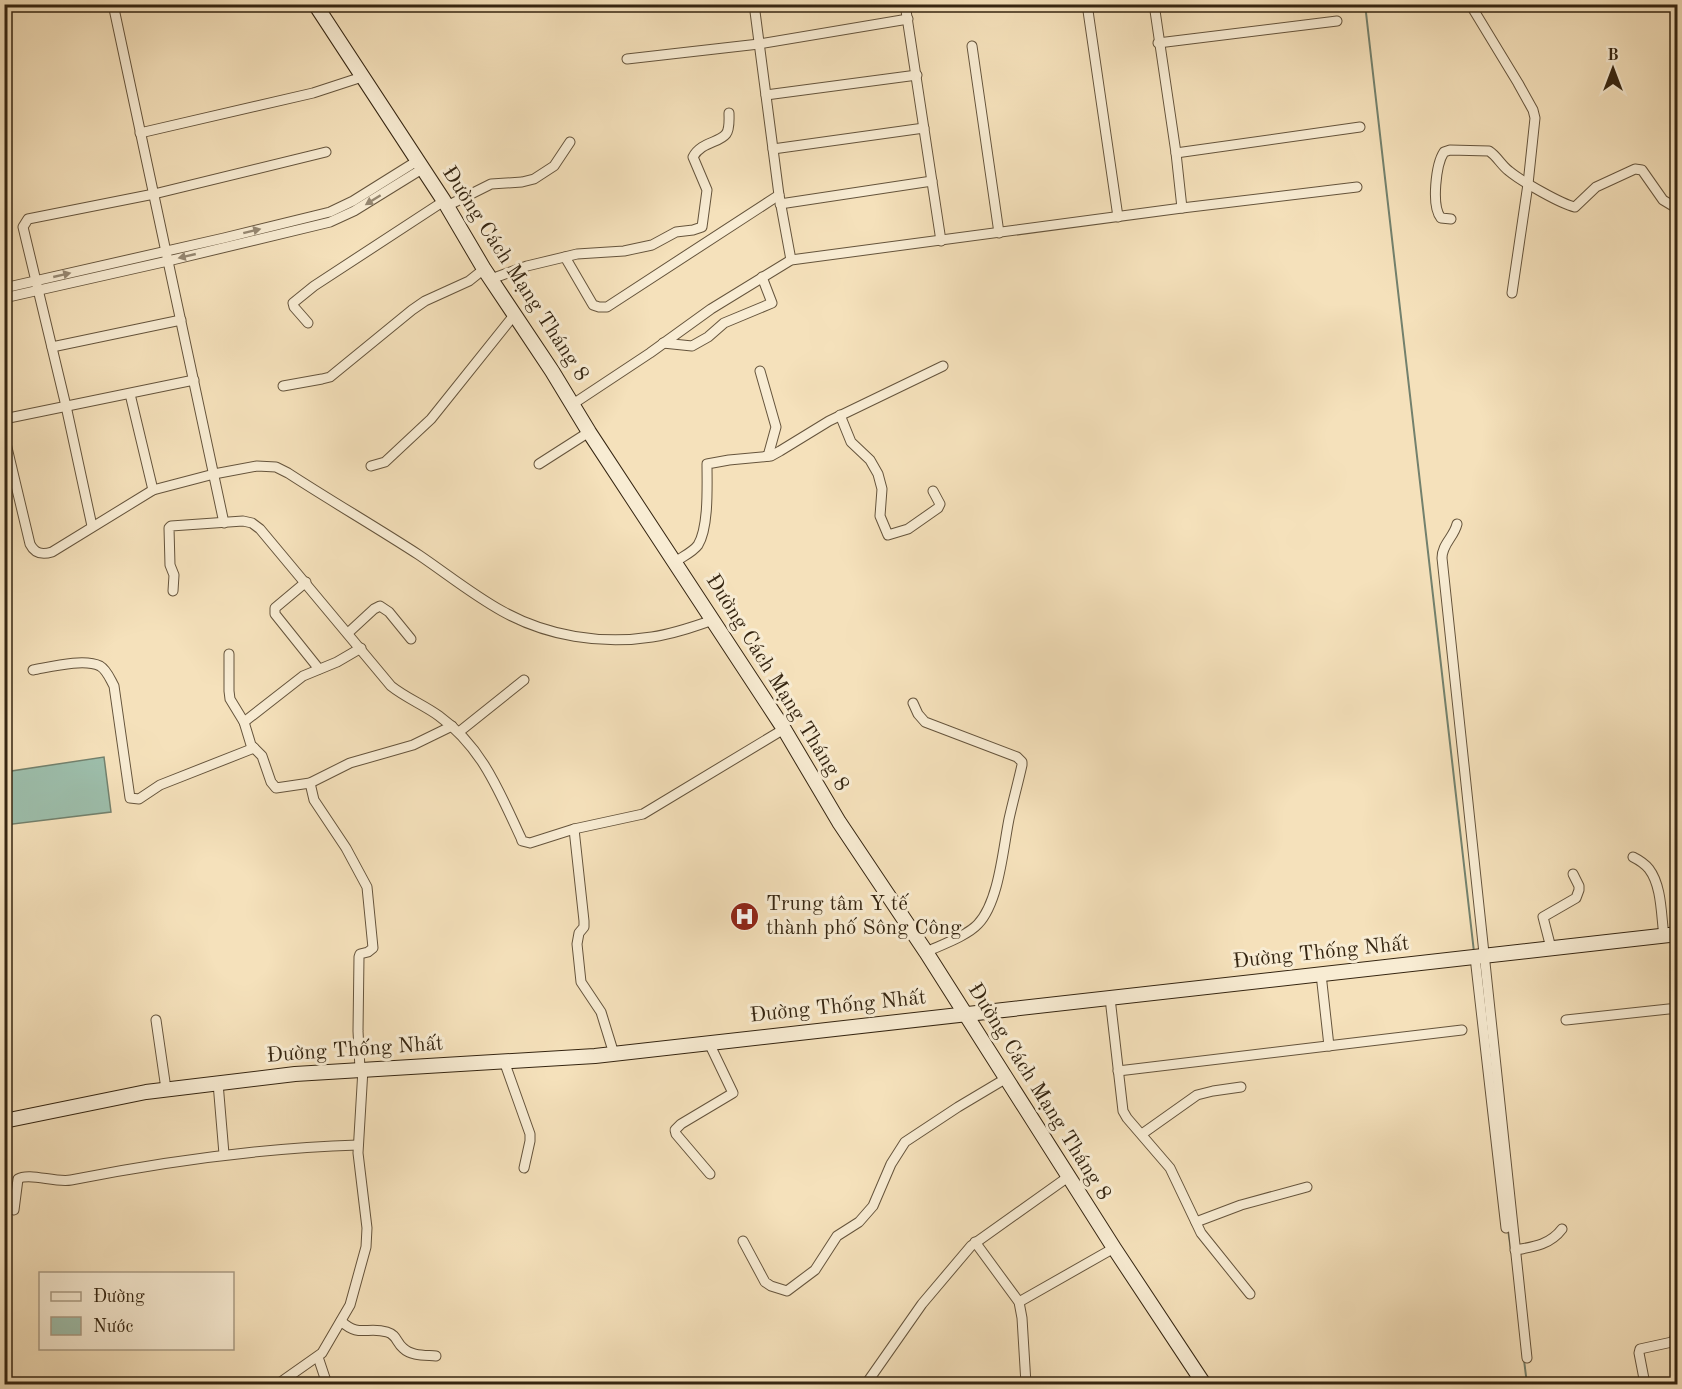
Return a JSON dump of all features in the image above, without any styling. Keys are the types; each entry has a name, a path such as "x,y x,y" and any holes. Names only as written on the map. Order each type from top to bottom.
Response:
{"street":[{"path":"113,4 224,523"},
{"name":"Đường Cách Mạng Tháng 8","path":"315,4 784,729 839,822 926,952 1113,1248 1204,1384"},
{"path":"754,4 780,200 791,260"},
{"path":"905,4 941,241"},
{"path":"1087,4 1118,217"},
{"path":"1154,4 1182,208"},
{"path":"1470,4 1533,110 1536,124 1512,293"},
{"path":"627,59 759,44 908,19"},
{"path":"1158,43 1338,21"},
{"path":"972,46 999,233"},
{"path":"766,95 916,75"},
{"path":"140,133 313,93 362,77"},
{"path":"283,386 330,377 425,301 469,281 488,274 586,252 616,252 652,245 676,232 693,230 702,226 707,190 704,178 693,157 698,150 725,135 729,113"},
{"path":"1176,153 1360,127"},
{"path":"773,149 924,128"},
{"path":"308,323 293,303 333,273 445,203 491,184 534,179 554,166 570,142"},
{"path":"1451,219 1441,218 1436,208 1441,157 1444,152 1450,150 1489,151 1509,171 1528,184 1575,207 1596,187 1639,169 1663,200 1677,209"},
{"path":"92,526 23,227 28,219 154,194 326,152"},
{"path":"4,288 37,285 225,243 337,209 419,165"},
{"path":"565,257 593,305 607,307 780,200 932,181"},
{"path":"573,404 690,323 791,260 1357,187"},
{"path":"663,343 692,346 708,337 724,323 772,303 762,277"},
{"path":"4,298 37,285"},
{"path":"371,466 385,462 431,419 515,314"},
{"path":"52,348 180,320"},
{"path":"675,562 694,549 702,534 708,490 707,464 729,459 768,456 780,451 840,416 942,366"},
{"path":"760,371 776,427 768,456"},
{"path":"4,419 194,381"},
{"path":"130,394 153,490"},
{"path":"840,416 852,442 870,460 878,474 882,489 880,516 888,535 908,530 938,508 940,504 933,492"},
{"path":"539,464 590,432"},
{"path":"4,435 30,544 39,554 52,552 153,490 214,474 257,466 276,467 418,555 488,602 525,622 547,630 592,639 651,637 680,631 713,620"},
{"path":"173,591 174,575 170,565 169,528 171,526 243,522 260,529 391,686 437,714 456,729 485,764 522,841 530,843 643,814 784,729"},
{"path":"1457,524 1452,538 1443,548 1442,558 1480,956 1525,1358 1515,1250 1480,956"},
{"path":"306,582 274,610 319,669"},
{"path":"348,633 380,606 389,612 411,639"},
{"path":"244,722 303,676 337,662 361,648"},
{"path":"229,654 230,699 244,722 251,745 262,756 271,782 279,788 310,783 350,763 456,729 524,680"},
{"path":"33,670 85,663 100,666 108,675 114,686 130,798 139,798 160,785 254,748"},
{"path":"913,703 925,722 1022,762 996,889 982,919 969,931 926,952"},
{"path":"278,1384 318,1357 341,1321 350,1305 368,1238 358,1145 362,1069 358,1031 359,957 360,954 373,948 367,887 346,848 314,800 310,783"},
{"path":"574,830 584,921 577,944 581,982 601,1012 614,1053"},
{"path":"1633,857 1649,868 1671,935"},
{"path":"1551,948 1544,917 1576,898 1579,886 1573,874"},
{"name":"Đường Thống Nhất","path":"4,1122 146,1092 295,1074 614,1053 1671,935"},
{"path":"1321,974 1329,1046"},
{"path":"1110,998 1123,1111 1170,1168 1205,1239 1250,1294"},
{"path":"1566,1020 1677,1008"},
{"path":"156,1020 166,1089"},
{"path":"1118,1071 1462,1030"},
{"path":"710,1043 733,1093 681,1124 675,1130 710,1174"},
{"path":"504,1061 530,1134 524,1168"},
{"path":"742,1241 765,1281 783,1291 790,1290 819,1266 837,1236 859,1222 873,1206 891,1164 905,1142 1005,1079"},
{"path":"218,1083 224,1154"},
{"path":"1142,1134 1197,1095 1241,1087"},
{"path":"14,1210 18,1179 21,1177 31,1176 66,1181 144,1165 224,1154 316,1146 358,1145"},
{"path":"866,1384 922,1304 975,1242 1068,1177"},
{"path":"1196,1222 1241,1205 1307,1187"},
{"path":"1515,1250 1542,1245 1562,1229"},
{"path":"975,1242 1019,1302 1026,1384"},
{"path":"1019,1302 1113,1248"},
{"path":"341,1321 350,1329 378,1330 393,1334 402,1348 414,1354 436,1356"},
{"path":"1645,1384 1640,1349 1672,1342 1677,1328"},
{"path":"318,1357 327,1384"}],"water":[{"path":"104,757 111,812 5,825 5,772"}],"waterway":[{"path":"1365,4 1474,952"},
{"path":"1508,1229 1511,1250"},
{"path":"1524,1360 1527,1384"}],"place":[{"name":"Trung tâm Y tế thành phố Sông Công","path":"745,916"}]}
